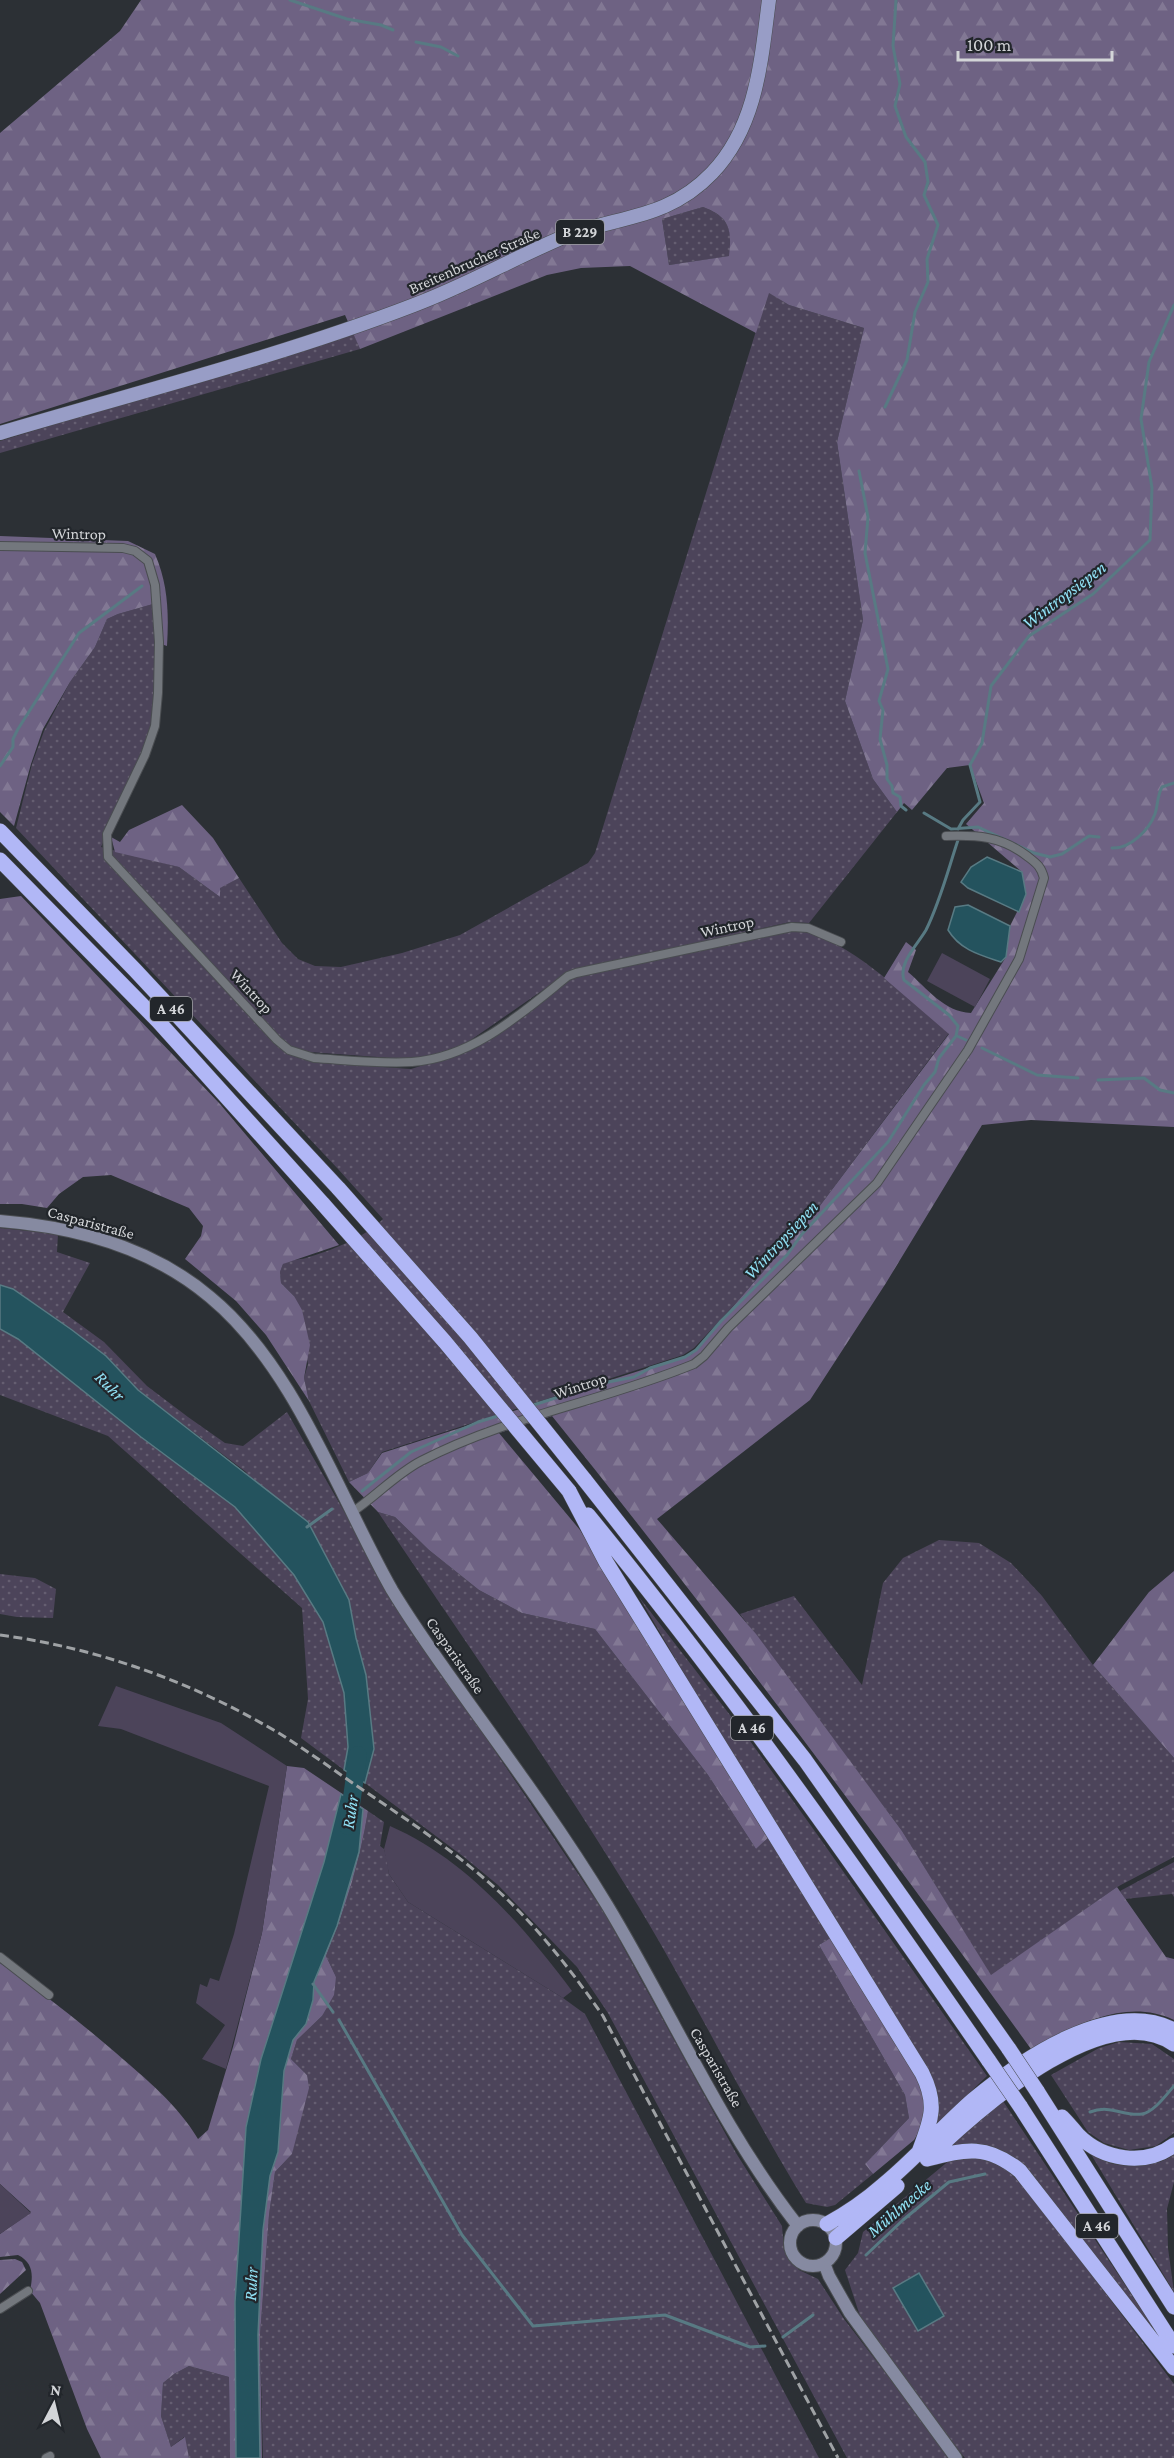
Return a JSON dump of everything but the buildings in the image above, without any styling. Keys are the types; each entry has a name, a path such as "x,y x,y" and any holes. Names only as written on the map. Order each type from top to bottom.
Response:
{"highway":[{"name":"A 46","path":"0,831 135,970 339,1189 470,1337 584,1479 805,1760 1009,2049 1174,2307"},
{"name":"A 46","path":"0,860 158,1021 323,1204 445,1342 657,1601 813,1808 989,2061 1174,2346"},
{"path":"569,1491 606,1562 921,2073 930,2090 933,2106 923,2155"},
{"path":"831,2231 889,2194 972,2102 1022,2064 1069,2039 1117,2021 1133,2019 1159,2023 1174,2030"},
{"path":"923,2155 996,2098 1069,2052 1103,2037 1122,2032 1144,2032 1174,2044"},
{"path":"1037,2091 1078,2135 1105,2153 1131,2159 1147,2158 1174,2145"},
{"path":"923,2155 974,2150 999,2157 1020,2171 1174,2368"}],"main road":[{"name":"Breitenbrucher Straße","path":"0,433 270,354 411,307 563,238 637,218 670,205 720,164 737,138 748,115 756,87 770,0"},
{"name":"Casparistraße","path":"0,1221 38,1224 114,1243 164,1265 211,1297 236,1321 276,1373 300,1412 390,1587 560,1830 608,1908 763,2180 798,2226"},
{"path":"814,2220 831,2231 834,2252 824,2263 807,2265 792,2253 790,2243 798,2226 814,2220"},
{"path":"824,2263 850,2313 956,2458"}],"street":[{"name":"Wintrop","path":"0,546 123,548 135,551 148,561 155,585 159,642 155,726 145,755 106,834 108,857 277,1040 298,1054 315,1058 420,1061 468,1047 513,1019 568,976 576,973 792,927 808,928 841,942"},
{"name":"Wintrop","path":"351,1513 418,1462 456,1444 493,1428 694,1364 728,1328 877,1184 968,1050 1019,959 1044,878 1041,867 1016,848 1000,840 981,835 946,836"},
{"path":"0,1957 49,1995"},
{"path":"0,2309 27,2291"}],"shaded area":[{"path":"703,207 724,220 729,232 730,256 669,265 662,219"},
{"path":"768,292 789,305 864,328 837,442 863,620 845,701 873,779 897,812 809,923 790,922 569,972 465,1044 418,1060 310,1052 311,1062 411,1069 468,1051 490,1038 572,977 792,930 813,934 855,955 949,1033 819,1207 694,1348 683,1355 382,1452 368,1473 349,1482 309,1401 304,1378 308,1364 294,1296 281,1283 280,1272 286,1262 316,1255 347,1243 376,1226 383,1219 16,828 32,764 44,731 70,682 95,647 107,619 153,604 157,650 152,720 143,752 101,847 179,867 220,897 219,888 239,878 282,943 298,959 315,966 341,967 402,953 460,935 588,863 595,853"},
{"path":"353,332 360,349 0,453 0,441"},
{"path":"942,953 990,979 975,1007 927,981"},
{"path":"0,1228 58,1234 57,1252 90,1263 63,1312 104,1342 147,1386 225,1443 243,1446 287,1412 345,1513 453,1689 604,1912 736,2153 782,2226 784,2250 799,2270 818,2279 844,2319 951,2458 847,2458 608,2013 577,1967 498,1885 365,1783 374,1749 366,1675 356,1638 246,1472 138,1390 106,1356 13,1289 0,1285"},
{"path":"0,1329 18,1339 141,1437 235,1507 294,1575 323,1622 344,1693 348,1747 344,1770 301,1738 308,1699 302,1608 108,1436 0,1395"},
{"path":"378,1512 395,1517 429,1550 479,1590 522,1613 595,1629 708,1775 756,1849 769,1837 832,1937 819,1945 905,2095 909,2118 865,2164 873,2174 835,2205 827,2207 806,2203 629,1891 537,1747"},
{"path":"939,1540 979,1543 1011,1563 1042,1596 1093,1665 1174,1758 1174,1857 1117,1887 991,1976 902,1831 740,1614 794,1596 862,1685 883,1583 903,1558"},
{"path":"0,1574 35,1578 56,1589 53,1618 0,1614"},
{"path":"639,1597 750,1741 987,2076 935,2126 939,2107 935,2087 726,1745"},
{"path":"116,1686 221,1723 287,1766 262,1933 226,2069 202,2059 225,2025 196,2003 200,1984 207,1987 210,1978 219,1981 234,1934 269,1786 121,1729 98,1726"},
{"path":"368,1811 384,1822 380,1846 384,1849 389,1874 408,1902 585,2014 819,2458 263,2458 260,2335 269,2215 275,2172 292,2154 307,2075 291,2059 297,2040 322,2016 336,1977 326,1956 351,1885"},
{"path":"390,1826 444,1857 492,1897 534,1943 572,1991 563,1998 408,1902 389,1874 384,1849"},
{"path":"1174,1862 1174,1897 1172,1894 1125,1899 1120,1891"},
{"path":"1119,2042 1152,2044 1174,2059 1174,2133 1156,2146 1129,2150 1104,2143 1088,2132 1051,2075 1099,2048"},
{"path":"1003,2101 1171,2354 1007,2156 946,2149"},
{"path":"1089,2151 1107,2162 1126,2166 1160,2162 1174,2154 1174,2182 1167,2209 1168,2248 1174,2292"},
{"path":"982,2158 1006,2168 1033,2197 1174,2384 1174,2458 965,2458 860,2316 845,2270 858,2253 863,2232 951,2159"},
{"path":"0,2184 31,2213 0,2234"},
{"path":"189,2366 229,2377 230,2458 189,2458 184,2437 171,2447 161,2416 163,2383"}],"green space":[{"path":"141,0 1174,0 1174,1127 1031,1120 982,1125 886,1283 810,1400 657,1519 756,1634 902,1831 991,1975 1117,1887 1166,1957 1174,1959 1174,2020 1156,2014 1119,2013 1082,2024 1031,2049 796,1730 552,1416 499,1433 580,1530 769,1837 756,1849 708,1775 595,1629 522,1613 479,1590 429,1550 395,1517 378,1512 349,1482 368,1473 382,1453 692,1354 819,1207 949,1034 884,978 906,942 916,950 908,972 936,998 961,1012 971,1013 1006,957 1010,926 1026,894 1022,872 966,824 984,803 970,765 947,768 912,810 904,803 897,812 873,779 845,701 863,620 837,442 864,328 789,305 769,293 756,333 630,266 581,268 547,275 360,349 345,315 0,424 0,133 120,31","holes":["703,207 719,215 727,226 730,239 729,256 669,265 662,219"]},
{"path":"0,536 128,541 155,554 163,576 168,610 167,646 161,644 153,604 107,619 95,647 70,682 43,729 14,826 0,812"},
{"path":"182,805 213,838 239,878 220,888 220,897 179,867 115,852 111,837 120,842 129,830"},
{"path":"21,896 220,1104 339,1245 283,1264 280,1272 281,1283 294,1296 302,1310 310,1345 304,1378 309,1401 266,1335 236,1301 185,1259 201,1236 203,1226 189,1208 111,1175 83,1177 59,1194 47,1208 22,1204 0,1204 0,899"},
{"path":"1174,1571 1174,1758 1093,1665 1149,1592"},
{"path":"287,1766 304,1768 368,1811 361,1848 351,1885 339,1921 326,1956 336,1977 334,1995 322,2016 297,2040 291,2059 307,2075 309,2088 292,2154 275,2172 269,2215 260,2335 262,2458 260,2458 258,2335 263,2230 270,2176 278,2152 284,2071 293,2040 306,2024 313,2000 314,1982 337,1926 359,1852 363,1809 341,1794 324,1862 261,2059 246,2127 236,2458 230,2458 229,2377 189,2366 163,2383 161,2416 171,2447 185,2437 189,2458 101,2458 87,2429 40,2303 30,2291 32,2275 30,2266 18,2255 0,2257 0,2234 31,2212 0,2184 0,1963 45,1995 139,2073 181,2115 198,2139 208,2130 233,2047 262,1933"},
{"path":"832,1937 922,2084 926,2120 914,2140 873,2174 865,2164 909,2118 905,2095 819,1945"},
{"path":"15,2259 22,2262 26,2270 0,2294 0,2260"}],"water":[{"path":"987,857 1022,872 1026,894 1019,912 968,888 961,882 971,867"},
{"path":"968,905 1010,926 1006,957 1001,962 965,947 948,930 955,907"},
{"path":"0,1285 13,1289 106,1356 138,1390 308,1522 349,1600 366,1675 374,1749 365,1783 344,1770 348,1747 344,1693 323,1622 294,1575 235,1507 141,1437 18,1339 0,1329"},
{"path":"341,1794 363,1809 359,1852 337,1926 314,1982 313,2000 306,2024 293,2040 284,2071 278,2152 270,2176 263,2230 258,2335 260,2458 236,2458 235,2302 246,2127 261,2059 324,1862"},
{"path":"919,2273 944,2316 918,2331 893,2288"}],"waterway":[{"path":"290,0 347,19 381,25 393,30"},
{"path":"885,407 907,360 915,312 928,282 927,259 938,225 924,195 928,182 925,162 906,137 895,106 900,84 893,46 896,0"},
{"path":"416,42 441,47 458,56"},
{"name":"Wintropsiepen","path":"958,829 963,820 980,802 970,765 982,743 991,686 1029,636 1093,594 1150,540 1152,488 1141,419 1149,362 1174,305"},
{"path":"859,471 868,517 865,553 888,669 879,701 883,710 880,739 887,765 887,779 892,786 893,793 900,797 901,806 906,810"},
{"path":"0,766 13,747 13,739 18,729 79,633 142,586"},
{"path":"1112,848 1132,842 1144,832 1155,814 1162,787 1174,783"},
{"path":"924,813 951,829 978,827 1034,853 1050,857 1062,854 1089,836 1099,837"},
{"name":"Wintropsiepen","path":"530,1406 603,1383 634,1377 650,1368 685,1357 696,1350 721,1321 787,1255 802,1234 888,1142 924,1085 935,1072 939,1058 956,1036 958,1026 949,1015 904,980 903,974 906,960 931,919 958,840"},
{"path":"957,1036 966,1040"},
{"path":"982,1048 1037,1075 1078,1078"},
{"path":"1098,1080 1144,1078 1160,1090 1174,1093"},
{"name":"Wintropsiepen","path":"362,1491 411,1452 478,1422 501,1415"},
{"path":"307,1527 332,1509"},
{"name":"Ruhr","path":"348,1826 358,1755"},
{"path":"313,1984 333,2012"},
{"path":"339,2020 462,2235 533,2326 665,2315 750,2347 765,2346"},
{"name":"Mühlmecke","path":"1090,2112 1104,2109 1129,2114 1146,2113 1155,2107 1174,2086"},
{"name":"Mühlmecke","path":"866,2255 903,2220 949,2182 985,2174"},
{"name":"Mühlmecke","path":"783,2337 813,2315"}],"railway":[{"path":"0,1635 37,1641 108,1658 178,1683 245,1714 298,1745 429,1835 479,1874 510,1903 553,1949 603,2016 838,2458"}]}
